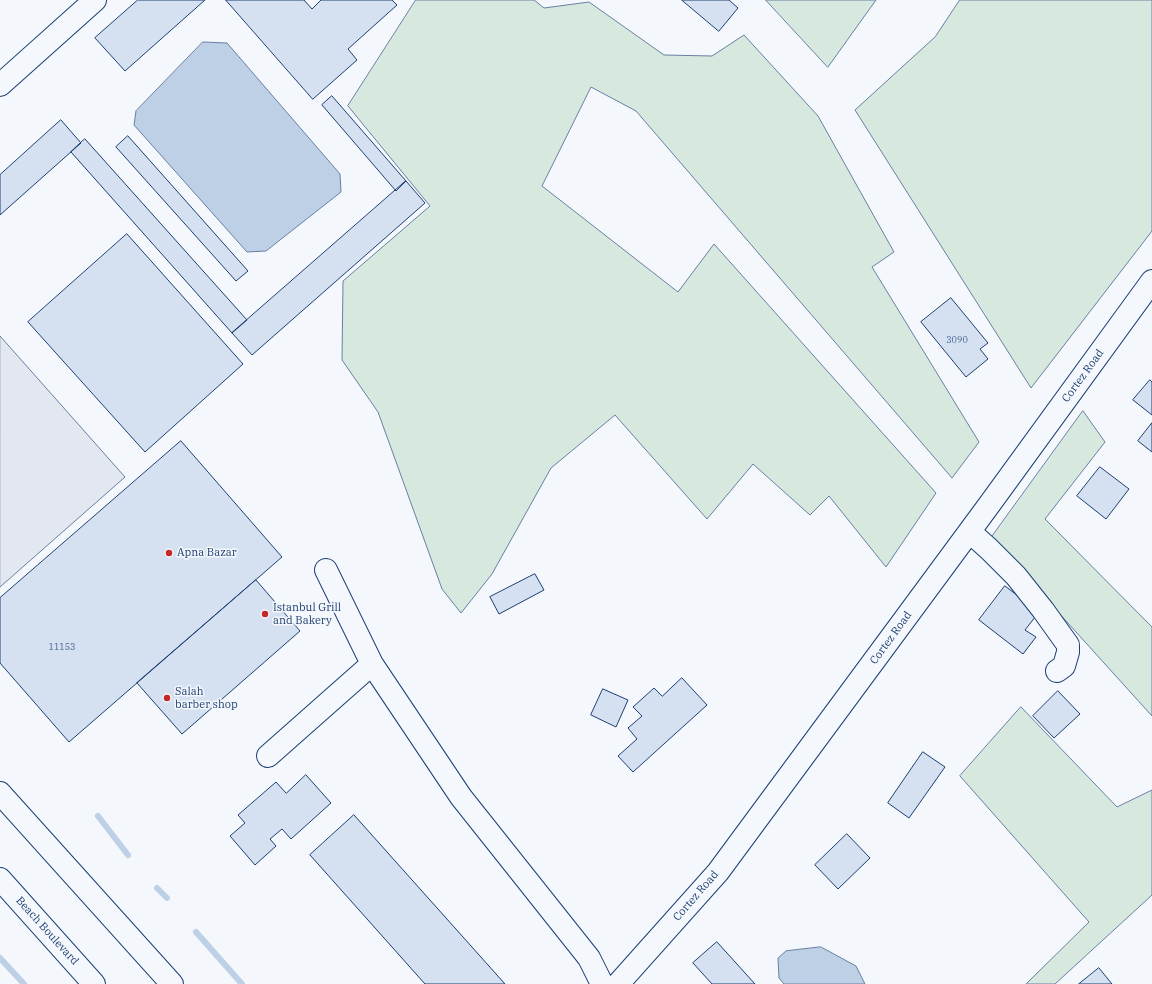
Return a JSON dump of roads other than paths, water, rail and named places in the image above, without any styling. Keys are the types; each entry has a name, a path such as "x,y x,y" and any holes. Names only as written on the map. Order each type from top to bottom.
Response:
{"main road":[{"path":"0,85 95,0"},
{"name":"Cortez Road","path":"618,984 718,872 970,532 1152,281"},
{"path":"970,532 1016,576 1068,645 1068,652 1064,666 1057,671"},
{"path":"326,570 372,664 461,797 589,958 602,984"},
{"path":"268,756 372,664"},
{"path":"0,793 172,984"},
{"name":"Beach Boulevard","path":"0,879 85,981"}],"water":[{"path":"203,42 227,43 340,174 341,192 266,251 247,252 134,125 136,111"},
{"path":"821,947 856,966 865,984 784,984 779,978 778,958 786,951"}],"waterway":[{"path":"98,816 128,855"},
{"path":"157,888 167,898"},
{"path":"196,932 242,984"},
{"path":"0,958 24,984"}],"place":[{"name":"Apna Bazar","path":"169,553"},
{"name":"Istanbul Grill and Bakery","path":"265,614"},
{"name":"Salah barber shop","path":"167,698"}]}
